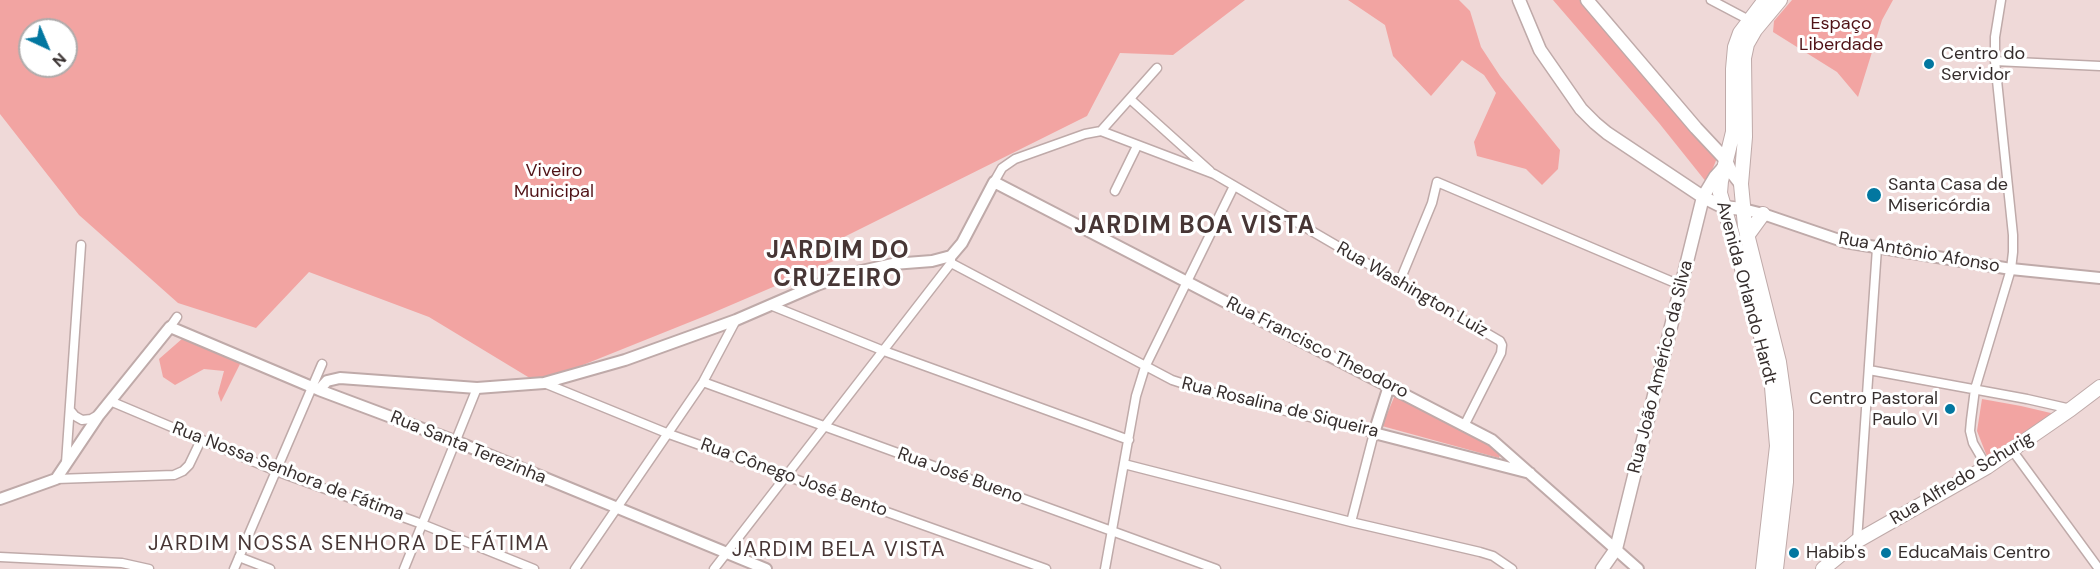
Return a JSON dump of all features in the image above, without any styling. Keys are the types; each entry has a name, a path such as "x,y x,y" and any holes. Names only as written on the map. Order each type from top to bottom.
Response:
{"main road":[{"path":"1519,0 1540,50 1581,109 1607,133 1703,197 1723,207 1743,209"},
{"path":"1587,0 1741,184"},
{"name":"Avenida Orlando Hardt","path":"1763,569 1777,446 1772,387 1759,327 1720,193 1733,132 1733,69 1736,47 1740,33 1765,0"},
{"name":"Avenida Orlando Hardt","path":"1776,569 1786,482 1786,412 1779,362 1747,236 1741,184 1745,137 1744,58 1747,44 1755,30 1780,0"},
{"name":"Rua João Américo da Silva","path":"1602,569 1616,549 1703,197 1714,177 1725,164"},
{"path":"1747,236 1763,214"},
{"name":"Rua Alfredo Schurig","path":"1823,569 1857,541 2013,450 2100,387"}],"street":[{"path":"1711,0 1749,20"},
{"path":"1987,467 1973,443 1970,431 1975,389 2012,269 2013,235 1995,61 1995,37 2001,0"},
{"path":"1995,61 2100,66"},
{"path":"714,569 884,351 951,259 1002,168 1015,159 1085,134 1101,131 1157,68"},
{"name":"Rua Washington Luiz","path":"1130,99 1214,174 1399,284 1496,338 1502,345 1501,353 1465,424"},
{"name":"Rua Washington Luiz","path":"1101,131 1214,174"},
{"path":"1115,191 1137,146"},
{"name":"Rua Francisco Theodoro","path":"994,182 1492,440 1638,569"},
{"path":"1399,284 1432,203 1437,182 1680,285"},
{"path":"1105,569 1136,396 1145,367 1234,186"},
{"name":"Rua Antônio Afonso","path":"1743,209 1845,242 1876,248 2012,269 2100,278"},
{"path":"66,463 81,245"},
{"path":"1857,541 1876,248"},
{"path":"316,388 327,381 340,378 477,388 544,383 625,360 736,320 848,274 893,264 951,259"},
{"name":"Rua Rosalina de Siqueira","path":"951,259 1145,367 1189,386 1533,474"},
{"path":"770,305 884,351 1129,440"},
{"path":"56,479 99,415 177,316"},
{"path":"575,569 703,382 736,320"},
{"name":"Rua Santa Terezinha","path":"170,327 766,569"},
{"path":"234,569 276,471 316,388 322,364"},
{"path":"1869,370 2071,409"},
{"name":"Rua José Bueno","path":"703,382 1216,569"},
{"name":"Rua Cônego José Bento","path":"544,383 669,434 1046,569"},
{"path":"1351,522 1389,386"},
{"path":"404,569 477,388"},
{"name":"Rua Nossa Senhora de Fátima","path":"110,401 276,471 422,524 534,569"},
{"path":"70,410 82,420 99,415"},
{"path":"0,499 56,479 174,475 189,465 201,440"},
{"path":"2013,450 2099,568"},
{"path":"1124,464 1351,522 1480,552 1493,556 1512,569"},
{"path":"0,557 122,563 149,569"},
{"path":"239,557 270,569"}],"green space":[{"name":"Viveiro Municipal","path":"0,0 1245,0 1173,55 1120,53 1087,116 840,239 836,260 710,314 538,383 429,317 309,272 256,328 178,303 79,215 0,114"},
{"path":"1348,0 1459,0 1470,11 1481,47 1500,76 1560,150 1558,169 1542,185 1526,169 1477,156 1474,142 1496,93 1484,75 1462,60 1431,96 1393,56 1385,25"},
{"path":"1553,0 1584,0 1717,158 1707,183 1659,123"},
{"name":"Espaço Liberdade","path":"1792,0 1893,0 1882,20 1858,97 1837,72 1773,32 1774,21"},
{"path":"183,338 241,362 221,402 218,393 224,371 204,369 175,385 163,377 159,359"},
{"path":"1395,395 1463,429 1501,452 1499,458 1382,426"},
{"path":"1982,399 2055,414 1988,459 1977,431"}],"place":[{"name":"Centro do Servidor","path":"1929,64"},
{"name":"Santa Casa de Misericórdia","path":"1874,195"},
{"name":"Centro Pastoral Paulo VI","path":"1950,409"},
{"name":"Habib's","path":"1794,553"},
{"name":"EducaMais Centro","path":"1886,553"}],"district":[{"name":"JARDIM BOA VISTA","path":"1195,227"},
{"name":"JARDIM DO CRUZEIRO","path":"838,266"},
{"name":"JARDIM NOSSA SENHORA DE FÁTIMA","path":"349,544"},
{"name":"JARDIM BELA VISTA","path":"839,550"}]}
